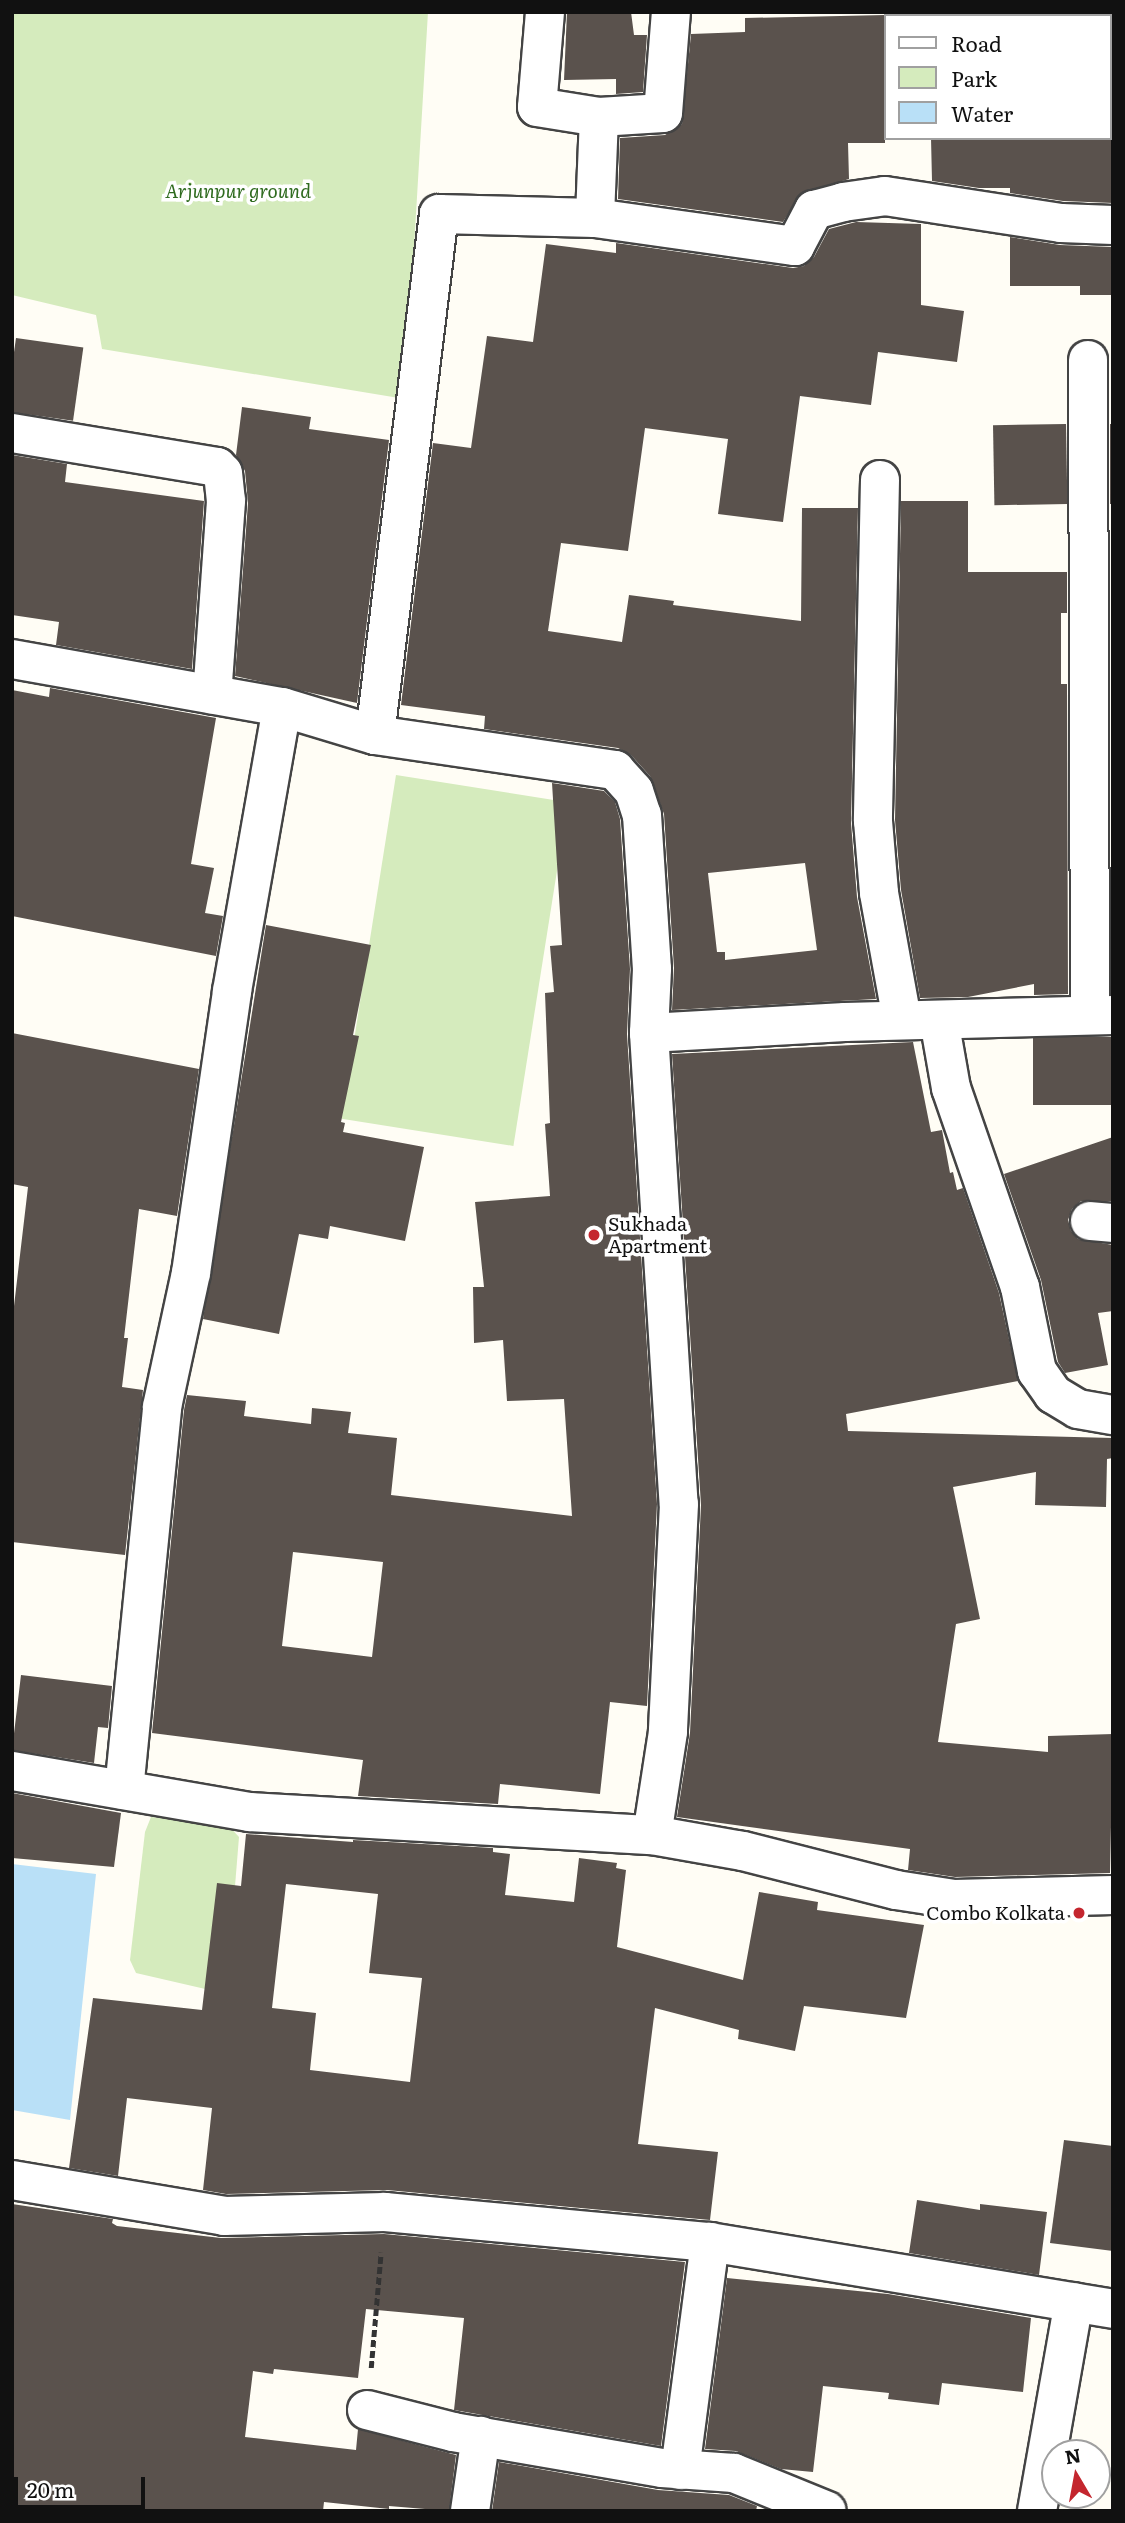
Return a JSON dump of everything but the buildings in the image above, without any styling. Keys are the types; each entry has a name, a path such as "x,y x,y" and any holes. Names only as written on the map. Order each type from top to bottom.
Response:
{"street":[{"path":"545,12 537,107 598,117 663,113 671,12"},
{"path":"595,218 598,117"},
{"path":"374,735 439,214 595,218 795,246 814,211 843,202 885,196 1061,223 1113,225"},
{"path":"649,1033 902,1020 1101,1015 1088,360"},
{"path":"12,433 217,467 223,472 226,501 212,694"},
{"path":"880,480 873,821 879,893 902,1020"},
{"path":"12,659 282,707 374,735 615,770 634,791 642,815 652,969 649,1033 679,1504 668,1732 652,1835"},
{"path":"124,1790 162,1407 191,1273 232,991 282,707"},
{"path":"939,1020 951,1088 1020,1287 1037,1371 1053,1394 1078,1409 1113,1415"},
{"path":"12,1771 249,1812 652,1835 743,1851 896,1890 954,1899 1113,1895"},
{"path":"12,2180 224,2216 385,2212 710,2242 1113,2309"},
{"path":"680,2470 710,2242"},
{"path":"1037,2511 1074,2302"},
{"path":"367,2410 481,2436 680,2470 734,2473 827,2511"},
{"path":"470,2511 481,2436"}],"path":[{"path":"367,2410 385,2212"}],"green space":[{"name":"Arjunpur ground","path":"12,12 428,12 405,399 102,349 96,315 12,295"},
{"path":"396,775 568,802 513,1146 342,1119"},
{"path":"151,1817 228,1825 239,1837 228,1972 214,1991 136,1973 130,1960 145,1832"}],"water":[{"path":"12,1864 96,1874 70,2120 12,2110"}],"place":[{"name":"Sukhada Apartment","path":"594,1235"},
{"name":"Combo Kolkata","path":"1079,1913"}]}
